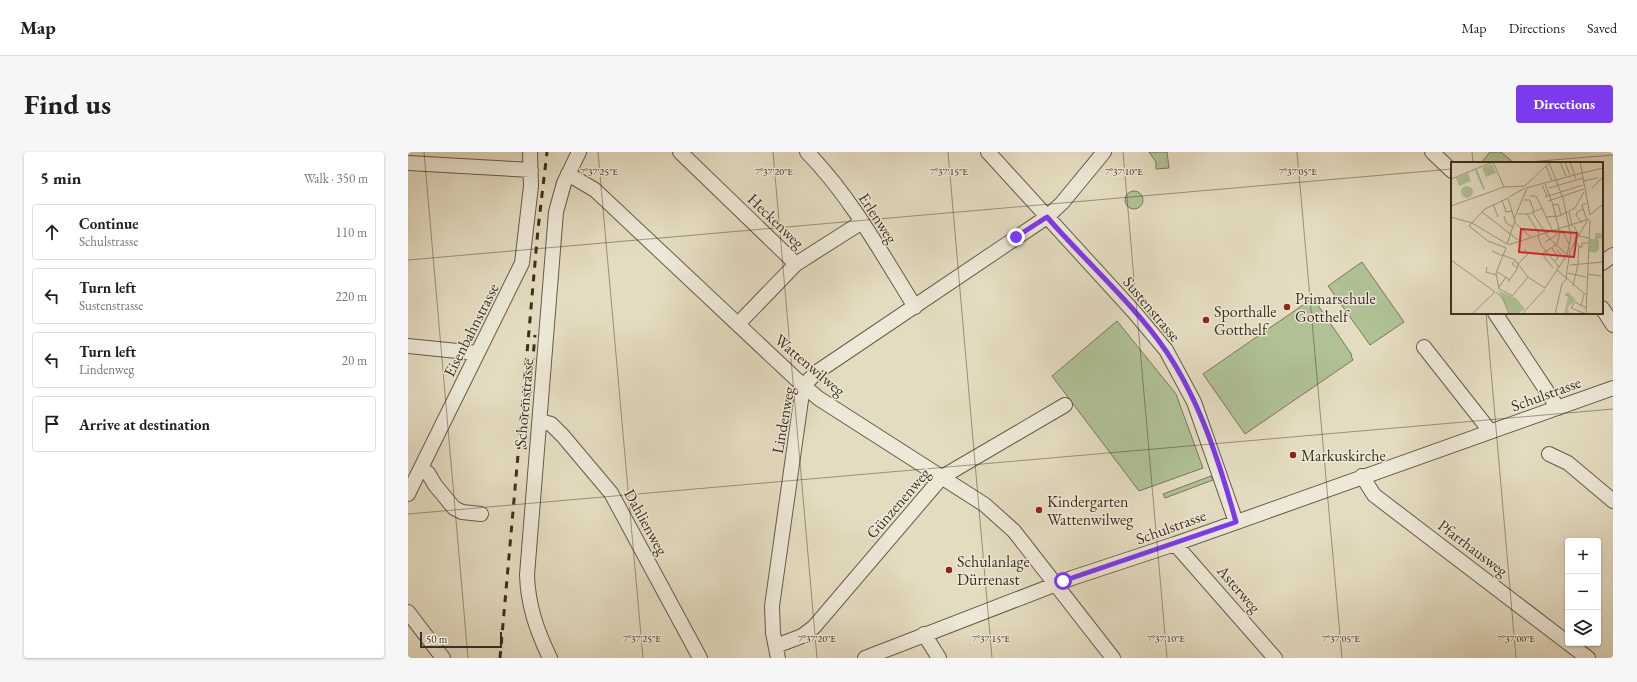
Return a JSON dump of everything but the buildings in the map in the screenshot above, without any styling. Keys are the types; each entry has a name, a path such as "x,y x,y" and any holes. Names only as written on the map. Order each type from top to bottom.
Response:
{"street":[{"name":"Eisenbahnstrasse","path":"408,494 415,471 477,354 522,263 531,186 530,152"},
{"name":"Schorenstrasse","path":"550,658 534,620 527,580 556,212 561,190 580,152"},
{"name":"Heckenweg","path":"680,152 796,264"},
{"name":"Erlenweg","path":"807,152 834,184 862,222 915,308"},
{"name":"Sustenstrasse","path":"988,152 1153,333 1178,369 1201,418 1236,522"},
{"name":"Lindenweg","path":"777,652 771,619 772,606 803,386 817,372 915,308 1047,217 1062,204 1104,152"},
{"path":"1432,152 1451,170"},
{"path":"408,163 531,170"},
{"name":"Wattenwilweg","path":"568,174 586,183 595,190 803,386 818,398 998,514 1014,531 1113,658"},
{"name":"Heckenweg","path":"738,324 796,264 862,222"},
{"path":"1603,262 1613,255"},
{"path":"1603,297 1613,312"},
{"path":"1603,310 1613,325"},
{"path":"1496,314 1558,408"},
{"path":"408,346 477,354"},
{"path":"1424,348 1490,431"},
{"name":"Schulstrasse","path":"865,658 924,634 1055,585 1175,544 1362,476 1613,388"},
{"name":"Günzenenweg","path":"777,652 814,628 942,477 1065,404"},
{"name":"Dahlienweg","path":"540,421 551,424 564,436 611,493 700,658"},
{"path":"1549,454 1568,463 1613,501"},
{"path":"415,471 428,473 435,486 454,508 462,512 481,514"},
{"name":"Pfarrhausweg","path":"1362,476 1368,488 1374,495 1565,641"},
{"name":"Asterweg","path":"1175,544 1276,658"},
{"path":"408,612 443,658"},
{"path":"924,634 939,658"},
{"name":"Pfarrhausweg","path":"1572,646 1588,658"}],"green space":[{"path":"1149,152 1167,152 1169,168 1156,169 1156,162"},
{"path":"1490,152 1501,152 1513,162 1482,162"},
{"path":"1130,191 1138,191 1143,196 1141,207 1138,209 1130,209 1125,204 1125,196"},
{"path":"1362,262 1404,322 1370,345 1328,286"},
{"path":"1313,298 1352,355 1353,360 1245,434 1203,374"},
{"path":"1117,321 1176,394 1203,468 1139,491 1052,376"},
{"path":"1211,476 1213,480 1165,498 1163,494"}],"railway":[{"path":"500,658 538,229 547,152"},
{"path":"525,449 535,335"}],"place":[{"name":"Primarschule Gotthelf","path":"1287,307"},
{"name":"Sporthalle Gotthelf","path":"1206,320"},
{"name":"Markuskirche","path":"1293,455"},
{"name":"Kindergarten Wattenwilweg","path":"1039,510"},
{"name":"Schulanlage Dürrenast","path":"949,570"}],"route":[{"path":"1016,237 1047,217 1153,333 1166,350 1188,388 1214,455 1236,522 1111,566 1063,581"}]}
